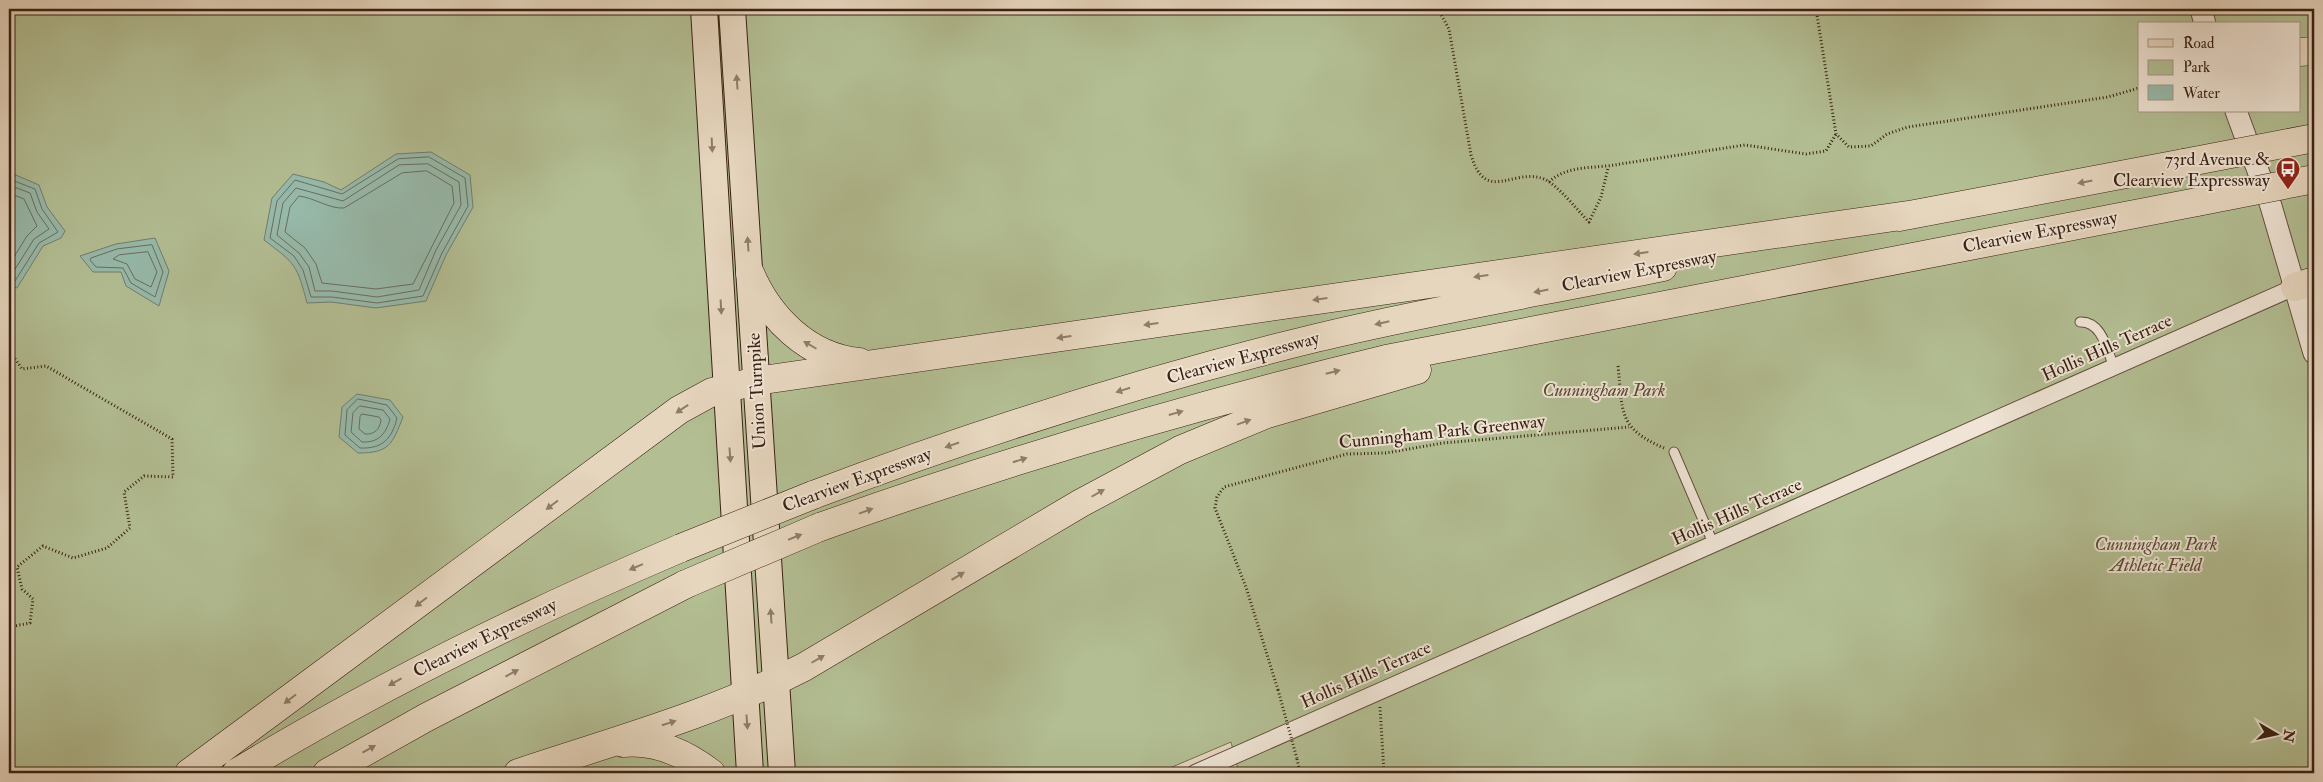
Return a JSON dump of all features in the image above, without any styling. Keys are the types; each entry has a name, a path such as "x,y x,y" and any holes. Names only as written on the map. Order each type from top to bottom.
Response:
{"highway":[{"path":"2300,52 2314,51"},
{"name":"Clearview Expressway","path":"236,773 353,706 459,649 681,548 813,495 909,460 1048,414 1259,352 1435,311 1631,274 1915,214 2314,138"},
{"name":"Clearview Expressway","path":"327,773 444,708 686,584 820,528 920,492 1034,456 1268,388 1396,357 2314,179"},
{"path":"189,773 680,410 700,397 726,388 756,381 1915,214"},
{"path":"750,273 756,288 775,316 813,348 840,358 868,362 891,362"},
{"path":"518,773 720,706 775,682 804,667 1118,482 1210,436 1267,414 1326,395 1639,309"},
{"path":"590,749 628,743 660,746 688,758 711,773"}],"main road":[{"name":"Union Turnpike","path":"704,9 750,773"},
{"name":"Union Turnpike","path":"732,9 782,773"}],"street":[{"path":"2201,9 2204,22"},
{"path":"2236,112 2271,206 2305,284 2314,353"},
{"name":"Hollis Hills Terrace","path":"1195,773 2305,284"}],"lane":[{"path":"109,9 132,9"},
{"path":"2080,322 2088,322 2096,326 2114,367"},
{"path":"1674,452 1714,543"}],"path":[{"path":"1438,9 1449,30 1474,168 1488,181 1497,182 1532,176 1549,182 1589,222 1601,197 1608,168"},
{"path":"1816,9 1836,134 1849,147 1871,146 1887,134 1908,127 2108,97 2138,88"},
{"path":"1549,182 1562,172 1596,167 1608,168 1620,164 1744,145 1806,154 1826,151 1836,134"},
{"path":"9,350 22,368 46,366 172,439 173,477 144,476 124,492 130,528 107,548 73,558 43,546 17,567 22,589 33,600 30,623 9,627"},
{"path":"1618,366 1622,406 1629,427 1642,438 1674,452"},
{"name":"Cunningham Park Greenway","path":"1300,773 1278,690 1246,587 1215,508 1217,497 1224,487 1347,454 1386,453 1443,443 1629,427"},
{"path":"1380,710 1384,773"}],"green space":[{"name":"Cunningham Park","path":"9,9 2314,9 2314,773 1239,773 1231,742 1158,773 9,773"}],"water":[{"path":"431,152 470,175 473,207 446,255 426,301 376,308 331,302 307,303 301,280 294,266 264,240 272,198 293,174 324,182 341,190 396,154"},
{"path":"11,173 39,185 47,207 65,231 61,238 43,246 17,288 9,286 9,176"},
{"path":"155,238 169,271 159,306 126,286 121,272 93,272 80,256 116,244"},
{"path":"357,394 390,400 403,417 392,441 383,449 368,453 358,453 339,437 342,407"}],"place":[{"name":"73rd Avenue & Clearview Expressway","path":"2288,190"}],"park label":[{"name":"Cunningham Park Athletic Field","path":"2156,554"}]}
